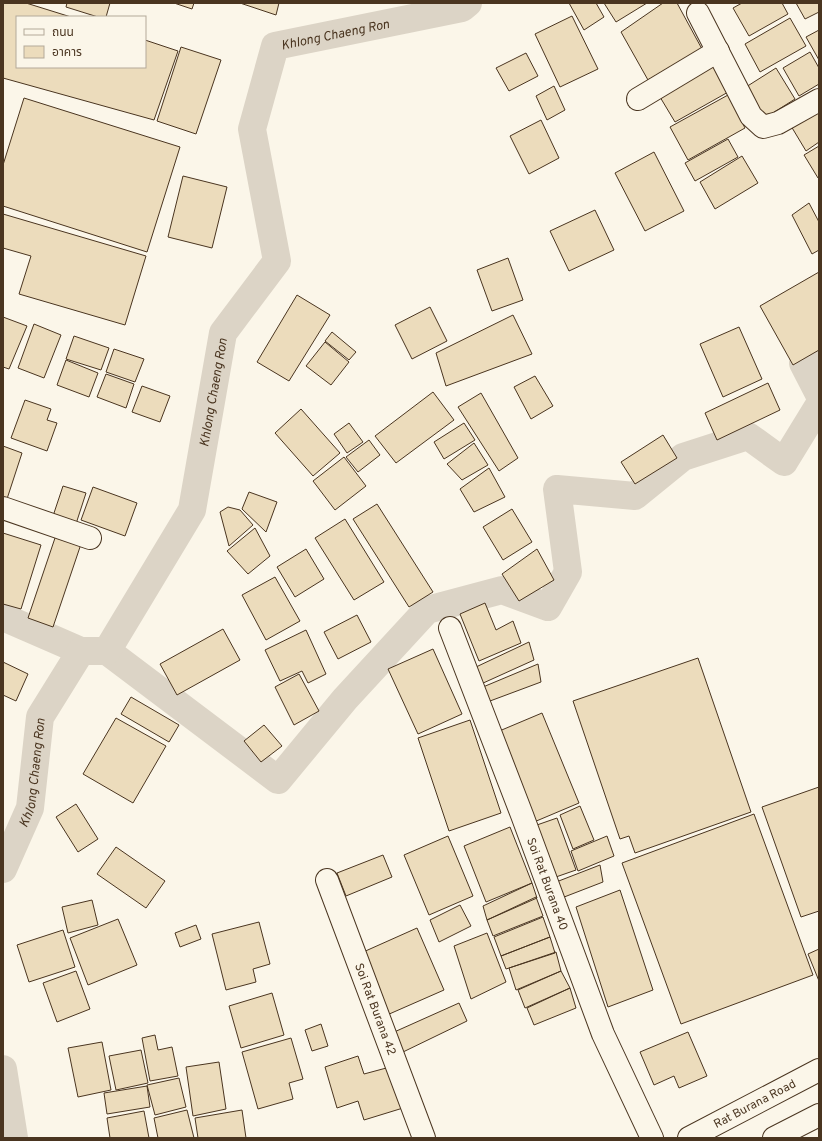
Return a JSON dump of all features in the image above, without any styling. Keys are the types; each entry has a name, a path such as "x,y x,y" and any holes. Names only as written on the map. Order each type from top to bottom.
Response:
{"street":[{"path":"698,13 751,116 763,127 778,123 819,100"},
{"path":"638,99 718,51"},
{"path":"3,508 90,538"},
{"name":"Soi Rat Burana 40","path":"450,628 603,1034 652,1138"},
{"name":"Soi Rat Burana 42","path":"327,880 424,1138"},
{"name":"Rat Burana Road","path":"689,1138 819,1070"},
{"path":"774,1138 819,1115"}],"building":[{"path":"3,3 26,3 68,16 16,16 16,68 146,68 146,40 178,51 154,120 3,78"},
{"path":"67,3 110,3 106,16 95,16 66,7"},
{"path":"174,3 194,3 192,9"},
{"path":"240,3 279,3 276,15"},
{"path":"569,3 596,3 604,17 584,30"},
{"path":"604,3 647,3 616,22"},
{"path":"663,3 677,3 702,49 648,80 621,32"},
{"path":"742,3 782,3 788,14 749,36 733,8"},
{"path":"796,3 819,3 819,12 805,19"},
{"path":"572,16 598,69 560,87 535,34"},
{"path":"790,18 806,46 760,72 745,44"},
{"path":"819,30 819,60 806,37"},
{"path":"181,47 221,60 196,134 157,121"},
{"path":"810,52 819,68 819,84 799,96 783,68"},
{"path":"526,53 538,76 509,91 496,68"},
{"path":"713,60 730,91 675,122 657,92"},
{"path":"776,68 795,99 765,118 746,87"},
{"path":"554,86 565,110 547,120 536,96"},
{"path":"728,95 745,128 688,160 670,127"},
{"path":"24,98 180,147 147,252 3,206 3,165"},
{"path":"819,108 819,142 806,151 791,126"},
{"path":"541,120 559,158 529,174 510,136"},
{"path":"728,139 738,157 695,181 685,163"},
{"path":"819,146 819,177 818,178 804,155"},
{"path":"654,152 684,211 645,231 615,173"},
{"path":"742,156 758,183 715,209 700,182"},
{"path":"183,176 227,187 212,248 168,237"},
{"path":"809,203 819,222 819,250 812,254 792,215"},
{"path":"595,210 614,250 569,271 550,231"},
{"path":"3,214 146,256 125,325 19,294 31,256 3,248"},
{"path":"508,258 523,300 492,311 477,270"},
{"path":"819,272 819,350 793,365 760,306"},
{"path":"297,295 330,315 289,381 257,362"},
{"path":"430,307 447,341 412,359 395,325"},
{"path":"513,315 532,354 446,386 436,353"},
{"path":"3,317 27,326 9,369 3,367"},
{"path":"34,324 61,335 44,378 18,368"},
{"path":"739,327 762,379 723,397 700,344"},
{"path":"332,332 356,352 349,360 325,341"},
{"path":"74,336 109,348 101,370 66,359"},
{"path":"325,342 349,362 331,385 306,366"},
{"path":"114,349 144,359 135,382 106,372"},
{"path":"66,360 98,373 89,397 57,385"},
{"path":"106,374 134,384 126,408 97,397"},
{"path":"535,376 553,406 531,419 514,387"},
{"path":"768,383 780,410 717,440 705,413"},
{"path":"142,386 170,396 160,422 132,412"},
{"path":"433,392 454,420 396,463 375,436"},
{"path":"481,393 518,458 499,471 458,407"},
{"path":"25,400 51,409 47,420 57,423 47,451 11,438"},
{"path":"301,409 340,453 313,476 275,433"},
{"path":"349,423 363,442 347,453 334,434"},
{"path":"464,423 475,440 444,459 434,442"},
{"path":"663,435 677,458 635,484 621,462"},
{"path":"369,440 380,455 358,472 346,457"},
{"path":"474,443 488,465 462,480 447,464"},
{"path":"3,446 22,453 5,505 3,505"},
{"path":"344,457 366,486 335,510 313,481"},
{"path":"489,468 505,497 474,512 460,489"},
{"path":"63,486 86,493 74,530 51,522"},
{"path":"93,487 137,503 125,536 81,520"},
{"path":"249,492 277,502 266,532 242,509"},
{"path":"377,504 433,592 409,607 353,519"},
{"path":"228,507 240,510 253,525 229,546 220,512"},
{"path":"512,509 532,542 503,560 483,527"},
{"path":"345,519 384,582 354,600 315,538"},
{"path":"255,528 270,556 248,574 227,551"},
{"path":"3,533 41,545 21,609 3,604"},
{"path":"56,535 81,544 53,627 28,618"},
{"path":"306,549 324,579 295,597 277,567"},
{"path":"537,549 554,580 519,601 502,574"},
{"path":"275,577 300,621 266,640 242,595"},
{"path":"485,603 496,630 513,621 521,643 479,661 460,614"},
{"path":"357,615 371,642 338,659 324,632"},
{"path":"223,629 240,660 177,695 160,664"},
{"path":"306,630 326,674 308,683 302,671 280,681 265,650"},
{"path":"529,642 534,660 481,684 476,667"},
{"path":"433,649 462,714 418,734 388,669"},
{"path":"698,658 751,812 635,853 629,836 620,839 573,701"},
{"path":"3,662 28,674 16,701 3,695"},
{"path":"538,664 541,682 490,701 483,687"},
{"path":"299,674 319,711 294,725 275,687"},
{"path":"131,697 179,725 169,742 121,714"},
{"path":"542,713 579,803 534,822 497,732"},
{"path":"116,718 166,746 133,803 83,774"},
{"path":"470,720 501,813 449,831 418,738"},
{"path":"264,725 282,746 261,762 244,741"},
{"path":"819,787 819,911 801,917 762,807"},
{"path":"76,804 98,839 78,852 56,817"},
{"path":"580,806 594,840 573,849 560,815"},
{"path":"754,814 813,975 681,1024 622,863"},
{"path":"557,818 576,870 553,878 534,826"},
{"path":"510,827 532,883 486,902 464,846"},
{"path":"448,836 473,896 429,915 404,855"},
{"path":"607,836 614,856 578,871 571,851"},
{"path":"116,847 165,881 146,908 97,874"},
{"path":"383,855 392,877 346,896 337,873"},
{"path":"600,865 603,882 559,899 551,884"},
{"path":"532,883 537,898 487,920 483,906"},
{"path":"620,890 653,990 608,1007 576,907"},
{"path":"536,897 543,916 493,936 487,920"},
{"path":"92,900 98,925 68,933 62,907"},
{"path":"460,905 471,926 439,942 430,920"},
{"path":"543,917 550,937 501,956 494,937"},
{"path":"118,919 137,965 88,985 70,938"},
{"path":"259,922 270,964 253,969 256,982 226,990 212,934"},
{"path":"196,925 201,939 180,947 175,933"},
{"path":"417,928 444,990 387,1015 361,953"},
{"path":"63,930 75,967 29,982 17,945"},
{"path":"487,933 506,982 471,999 454,946"},
{"path":"550,937 555,953 506,969 501,956"},
{"path":"819,949 819,981 808,954"},
{"path":"556,952 561,971 516,990 509,968"},
{"path":"76,971 90,1009 57,1022 43,983"},
{"path":"561,971 570,988 525,1008 518,990"},
{"path":"570,988 576,1008 534,1025 527,1008"},
{"path":"272,993 284,1035 241,1048 229,1006"},
{"path":"459,1003 467,1021 403,1052 392,1033"},
{"path":"321,1024 328,1046 312,1051 305,1030"},
{"path":"688,1032 707,1076 679,1088 674,1076 654,1085 640,1052"},
{"path":"155,1035 158,1050 172,1047 178,1076 150,1081 142,1038"},
{"path":"291,1038 303,1079 289,1083 293,1099 258,1109 242,1052"},
{"path":"102,1042 111,1090 78,1097 68,1048"},
{"path":"141,1050 148,1083 116,1090 109,1056"},
{"path":"358,1056 364,1074 390,1067 403,1108 364,1120 358,1101 337,1108 325,1067"},
{"path":"219,1062 226,1109 193,1116 186,1067"},
{"path":"179,1078 186,1107 155,1115 147,1085"},
{"path":"147,1086 150,1107 107,1114 104,1093"},
{"path":"187,1110 194,1138 158,1138 154,1118"},
{"path":"242,1110 246,1138 198,1138 195,1118"},
{"path":"144,1111 149,1138 110,1138 107,1118"}],"waterway":[{"name":"Khlong Chaeng Ron","path":"3,869 30,808 40,717 81,651 107,651 192,510 223,333 277,261 252,129 275,46 462,8 468,3"},
{"path":"819,361 803,363 819,394"},
{"path":"107,651 278,780 345,699 427,610 502,590 548,607 568,572 557,489 635,496 683,457 748,436 784,462 819,405"},
{"path":"3,617 81,651"},
{"name":"Khlong Chaeng Ron","path":"3,1069 14,1138"}]}
